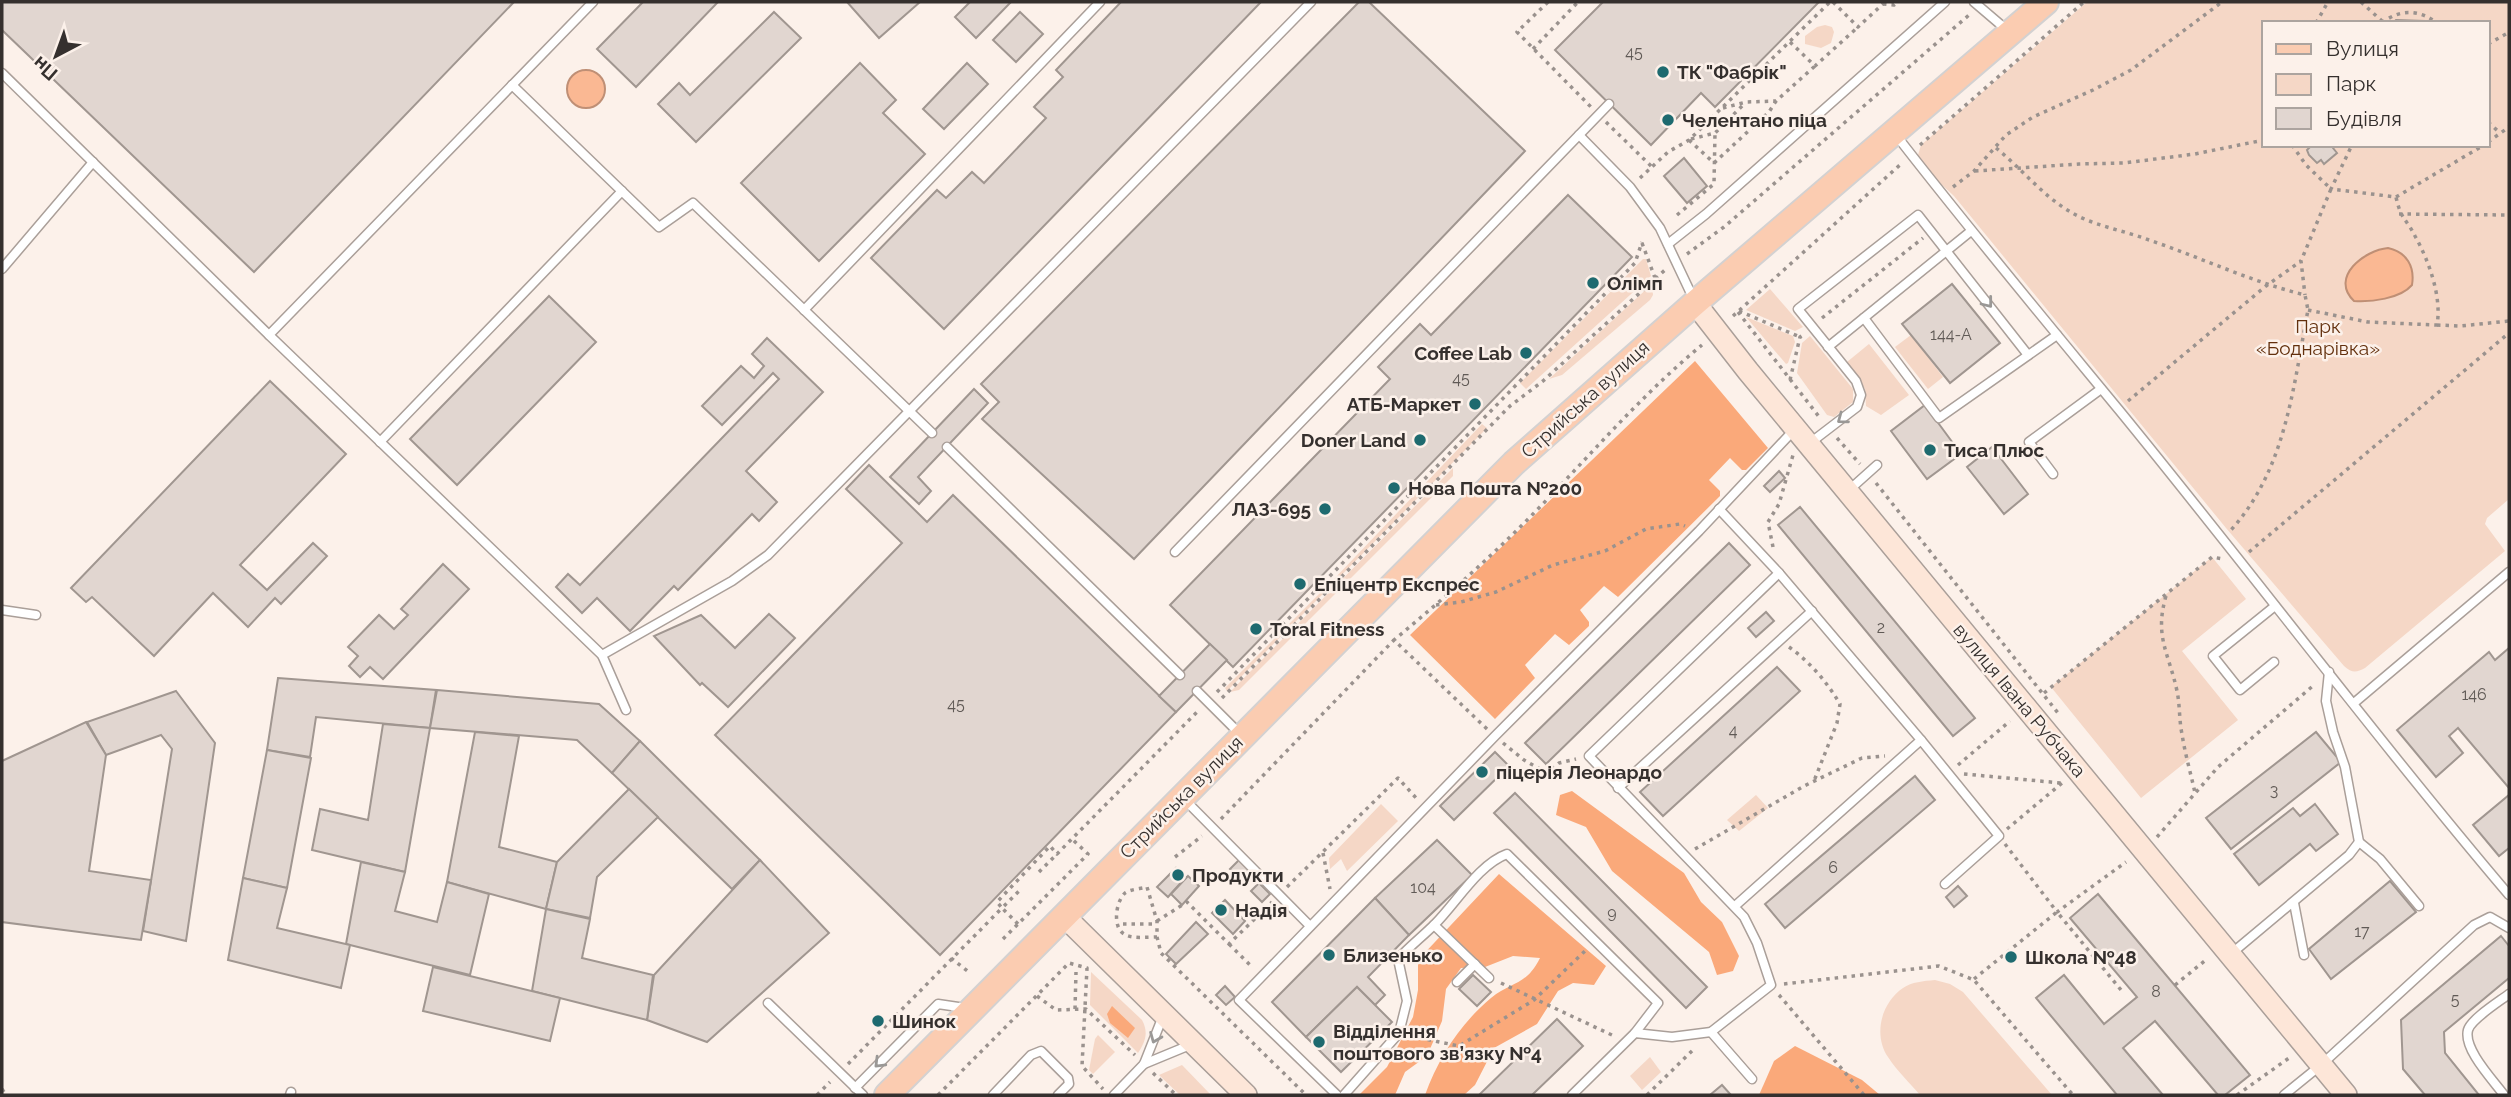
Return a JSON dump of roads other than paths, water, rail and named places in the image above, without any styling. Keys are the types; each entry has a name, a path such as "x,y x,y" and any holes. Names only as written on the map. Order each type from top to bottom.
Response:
{"main road":[{"name":"Стрийська вулиця","path":"887,1095 1523,454 2046,2"}],"street":[{"name":"вулиця Івана Рубчака","path":"1695,303 1799,442 1847,491 2346,1095"},
{"path":"1064,916 1246,1095"}],"lane":[{"path":"269,335 593,2"},
{"path":"804,310 1100,2"},
{"path":"602,654 732,581 768,555 1311,2"},
{"path":"1668,244 1706,215 1945,2"},
{"path":"1976,4 2010,33"},
{"path":"2,73 269,335 602,654 626,710"},
{"path":"512,85 659,227 693,203 932,433"},
{"path":"1175,552 1609,104"},
{"path":"1895,133 1945,200 2118,409 2329,673 2506,883 2509,895"},
{"path":"1579,135 1630,187 1660,228 1695,303"},
{"path":"2,268 93,163"},
{"path":"380,442 622,191"},
{"path":"1336,1095 1239,1000 1719,509 1799,442 1857,408 1861,395 1856,381 1798,309 1915,217 1922,217 2028,355"},
{"path":"1828,347 1971,231"},
{"path":"1864,318 1939,418 2057,335"},
{"path":"2053,474 2029,442 2101,389"},
{"path":"947,447 1180,675"},
{"path":"1847,491 1877,465"},
{"path":"1719,509 1812,611 1922,740 1999,836 1945,884"},
{"path":"2354,703 2509,572"},
{"path":"1634,1032 1672,1037 1712,1032 1771,985 1744,917 1589,756 1779,573"},
{"path":"2274,662 2240,690 2213,656 2276,606"},
{"path":"2,610 36,615"},
{"path":"1618,788 1812,611"},
{"path":"2329,673 2326,701 2345,767 2359,842 2380,859 2418,906"},
{"path":"1196,691 1242,736"},
{"path":"1735,906 1922,740"},
{"path":"1182,796 1310,926"},
{"path":"2230,955 2349,855 2359,842"},
{"path":"1344,1095 1399,1033 1408,1001 1398,959 1434,925 1485,868 1498,857 1507,854 1658,1003 1626,1041 1572,1095"},
{"path":"2294,903 2304,955"},
{"path":"2284,1095 2322,1065 2474,925 2490,917 2509,928"},
{"path":"1434,925 1489,978"},
{"path":"1457,982 1475,964"},
{"path":"2504,1095 2469,1047 2468,1029 2474,1021 2509,994"},
{"path":"768,1003 863,1095"},
{"path":"855,1087 939,1004 972,1009"},
{"path":"1114,1095 1141,1060 1165,1013"},
{"path":"1712,1032 1752,1079"},
{"path":"1141,1060 1195,1043"},
{"path":"993,1095 1031,1055 1041,1051 1068,1078 1069,1084 1058,1095"}],"place":[{"name":"ТК \"Фабрік\"","path":"1663,72"},
{"name":"Челентано піца","path":"1668,120"},
{"name":"Олімп","path":"1593,283"},
{"name":"Coffee Lab","path":"1526,353"},
{"name":"АТБ-Маркет","path":"1475,404"},
{"name":"Doner Land","path":"1420,440"},
{"name":"Тиса Плюс","path":"1930,450"},
{"name":"Нова Пошта №200","path":"1394,488"},
{"name":"ЛАЗ-695","path":"1325,509"},
{"name":"Епіцентр Експрес","path":"1300,584"},
{"name":"Toral Fitness","path":"1256,629"},
{"name":"піцерія Леонардо","path":"1482,772"},
{"name":"Продукти","path":"1178,875"},
{"name":"Надія","path":"1221,910"},
{"name":"Близенько","path":"1329,955"},
{"name":"Школа №48","path":"2011,957"},
{"name":"Шинок","path":"878,1021"},
{"name":"Відділення поштового зв’язку №4","path":"1319,1042"}],"park label":[{"name":"Парк «Боднарівка»","path":"2318,337"}]}
